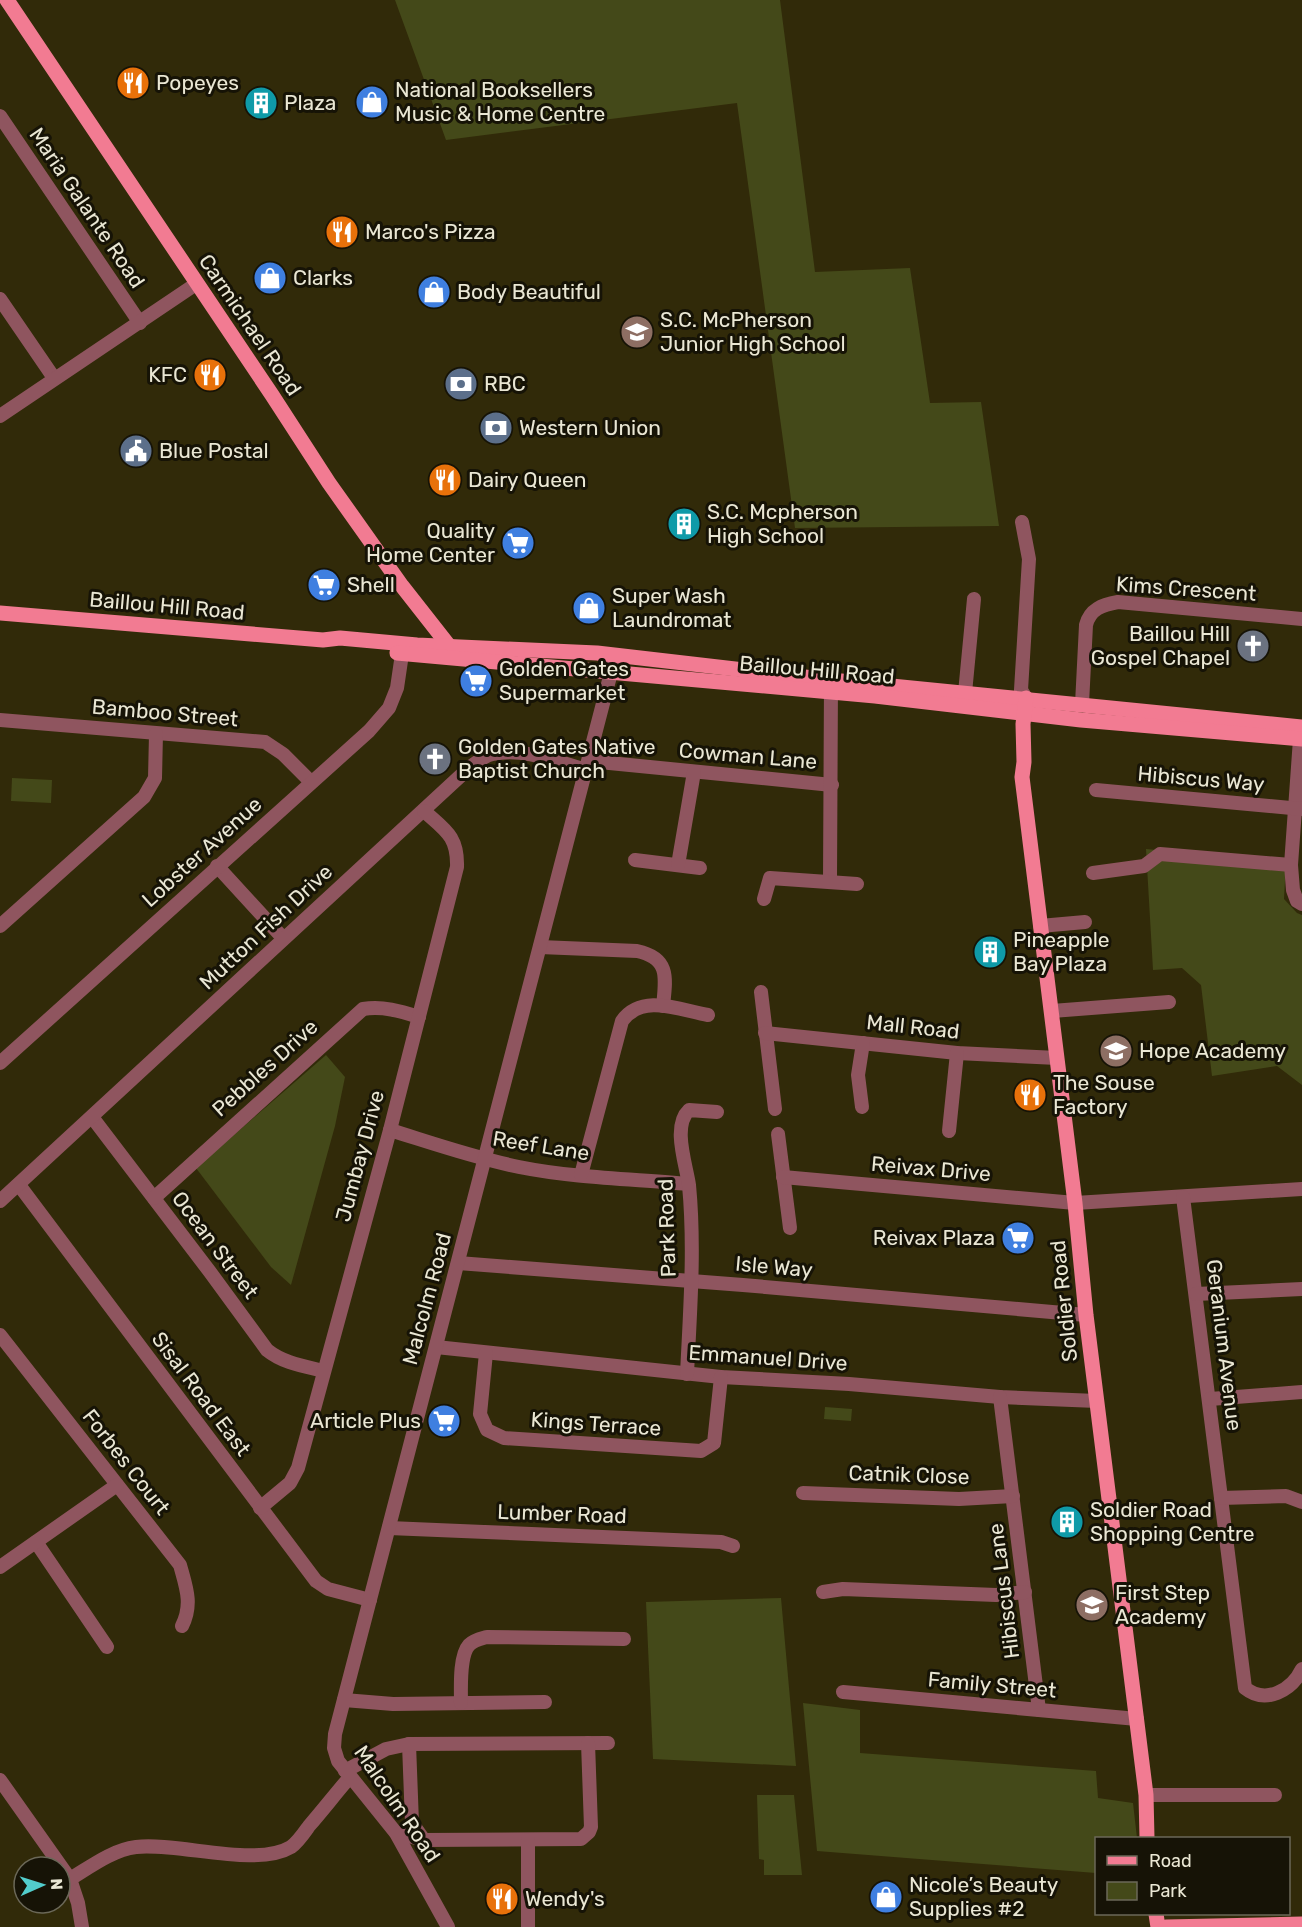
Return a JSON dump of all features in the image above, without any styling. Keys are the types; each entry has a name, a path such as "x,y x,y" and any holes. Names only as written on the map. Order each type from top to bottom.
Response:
{"main road":[{"name":"Carmichael Road","path":"7,0 329,483 397,578 432,623 482,646"},
{"name":"Baillou Hill Road","path":"0,612 330,640 340,638 615,655 831,686 1020,702 1301,735"},
{"path":"432,623 461,660"},
{"name":"Baillou Hill Road","path":"330,640 339,645 461,660 612,672 965,693 1020,702 1082,704 1301,735"},
{"name":"Soldier Road","path":"1020,702 1022,777 1146,1795 1147,1837"},
{"name":"Soldier Road","path":"1148,1821 1153,1828 1155,1837"},
{"path":"1168,1927 1294,1925"}],"street":[{"name":"Maria Galante Road","path":"0,116 140,323"},
{"path":"0,416 196,284"},
{"path":"0,299 54,378"},
{"path":"1020,702 1029,559 1022,522"},
{"path":"965,693 974,598"},
{"name":"Kims Crescent","path":"1082,704 1086,625 1088,618 1097,608 1118,602 1302,619"},
{"name":"Lobster Avenue","path":"0,1063 369,731 389,708 398,688 402,654"},
{"name":"Malcolm Road","path":"448,1927 396,1833 338,1761 334,1748 335,1734 615,655"},
{"path":"830,881 831,686"},
{"name":"Bamboo Street","path":"0,720 266,742 283,754 311,782"},
{"path":"0,926 144,797 155,778 156,734"},
{"path":"1301,735 1299,809 1291,865 1293,891 1302,904"},
{"name":"Mutton Fish Drive","path":"0,1201 469,768 492,754 509,752 588,765"},
{"name":"Cowman Lane","path":"588,765 832,784"},
{"path":"678,865 694,772"},
{"name":"Hibiscus Way","path":"1096,790 1299,809"},
{"name":"Jumbay Drive","path":"260,1508 290,1483 298,1467 390,1130 457,867 458,856 455,843 424,811"},
{"path":"1093,873 1144,866 1160,854 1291,865"},
{"path":"635,860 700,868"},
{"path":"217,866 283,939"},
{"path":"764,900 770,878 857,884"},
{"path":"1040,926 1085,922"},
{"path":"540,947 637,951 650,954 658,959 664,970 663,1006"},
{"path":"761,992 775,1109"},
{"path":"1052,1011 1169,1002"},
{"path":"581,1175 622,1021 629,1012 638,1007 651,1005 708,1016"},
{"name":"Pebbles Drive","path":"154,1198 363,1009 375,1007 418,1017"},
{"name":"Mall Road","path":"765,1034 957,1053 1057,1058"},
{"path":"862,1107 858,1075 863,1043"},
{"path":"949,1131 957,1053"},
{"name":"Park Road","path":"687,1374 692,1246 688,1184 680,1131 682,1120 690,1110 717,1112"},
{"name":"Ocean Street","path":"93,1117 267,1350 289,1363 324,1371"},
{"name":"Reef Lane","path":"390,1130 485,1159 520,1167 581,1175 688,1184"},
{"path":"778,1134 790,1228"},
{"name":"Reivax Drive","path":"783,1177 1075,1203 1302,1189"},
{"name":"Sisal Road East","path":"19,1185 316,1581 328,1589 370,1600"},
{"name":"Geranium Avenue","path":"1183,1197 1245,1688 1261,1696 1285,1690 1294,1683 1302,1669"},
{"name":"Isle Way","path":"458,1263 1086,1315"},
{"path":"1196,1294 1302,1289"},
{"name":"Forbes Court","path":"0,1335 180,1565 189,1596 188,1615 182,1626"},
{"name":"Emmanuel Drive","path":"436,1347 721,1377 826,1382 1000,1397 1097,1401"},
{"name":"Kings Terrace","path":"486,1353 480,1414 487,1430 504,1438 701,1451 714,1443 721,1377"},
{"path":"1210,1399 1302,1392"},
{"name":"Hibiscus Lane","path":"1000,1397 1039,1710"},
{"path":"0,1567 117,1485"},
{"name":"Catnik Close","path":"803,1493 959,1499 1013,1496"},
{"path":"1221,1498 1286,1496 1302,1502"},
{"name":"Lumber Road","path":"389,1528 722,1542 734,1546"},
{"path":"36,1542 107,1647"},
{"path":"823,1592 843,1589 996,1595 1025,1592"},
{"path":"461,1703 463,1656 467,1647 475,1641 487,1637 624,1639"},
{"name":"Family Street","path":"843,1692 1137,1719"},
{"path":"344,1700 393,1704 544,1702"},
{"path":"396,1833 424,1840 575,1840 585,1836 591,1827 588,1743"},
{"path":"72,1878 111,1855 136,1847 159,1846 264,1855 278,1852 292,1846 348,1774 386,1749 409,1744 608,1743"},
{"path":"409,1744 412,1823 424,1840"},
{"path":"0,1780 53,1855"},
{"path":"1146,1795 1275,1795"},
{"path":"528,1840 528,1927"},
{"path":"72,1885 82,1927"}],"green space":[{"path":"395,0 780,0 815,272 910,268 930,403 981,402 999,526 795,528 737,103 446,140"},
{"path":"12,778 52,780 51,803 11,801"},
{"path":"1146,849 1286,862 1284,899 1297,913 1302,915 1302,1085 1277,1066 1212,1076 1201,985 1182,968 1153,970"},
{"path":"326,1055 345,1077 335,1126 291,1285 271,1267 196,1168"},
{"path":"825,1407 852,1409 851,1421 824,1419"},
{"path":"781,1598 796,1766 653,1759 646,1602"},
{"path":"803,1703 860,1710 860,1753 1096,1771 1098,1798 1133,1803 1137,1837 1095,1837 1095,1873 817,1851"},
{"path":"757,1795 794,1795 802,1875 764,1875 764,1860 759,1859"}],"place":[{"name":"Popeyes","path":"133,83"},
{"name":"National Booksellers Music & Home Centre","path":"372,102"},
{"name":"Plaza","path":"261,103"},
{"name":"Marco's Pizza","path":"342,232"},
{"name":"Clarks","path":"270,278"},
{"name":"Body Beautiful","path":"434,292"},
{"name":"S.C. McPherson Junior High School","path":"637,332"},
{"name":"KFC","path":"210,375"},
{"name":"RBC","path":"461,384"},
{"name":"Western Union","path":"496,428"},
{"name":"Blue Postal","path":"136,451"},
{"name":"Dairy Queen","path":"445,480"},
{"name":"S.C. Mcpherson High School","path":"684,524"},
{"name":"Quality Home Center","path":"518,543"},
{"name":"Shell","path":"324,585"},
{"name":"Super Wash Laundromat","path":"589,608"},
{"name":"Baillou Hill Gospel Chapel","path":"1253,646"},
{"name":"Golden Gates Supermarket","path":"476,681"},
{"name":"Golden Gates Native Baptist Church","path":"435,759"},
{"name":"Pineapple Bay Plaza","path":"990,952"},
{"name":"Hope Academy","path":"1116,1051"},
{"name":"The Souse Factory","path":"1030,1095"},
{"name":"Reivax Plaza","path":"1018,1238"},
{"name":"Article Plus","path":"444,1421"},
{"name":"Soldier Road Shopping Centre","path":"1067,1522"},
{"name":"First Step Academy","path":"1092,1605"},
{"name":"Nicole’s Beauty Supplies #2","path":"886,1897"},
{"name":"Wendy's","path":"502,1899"}]}
